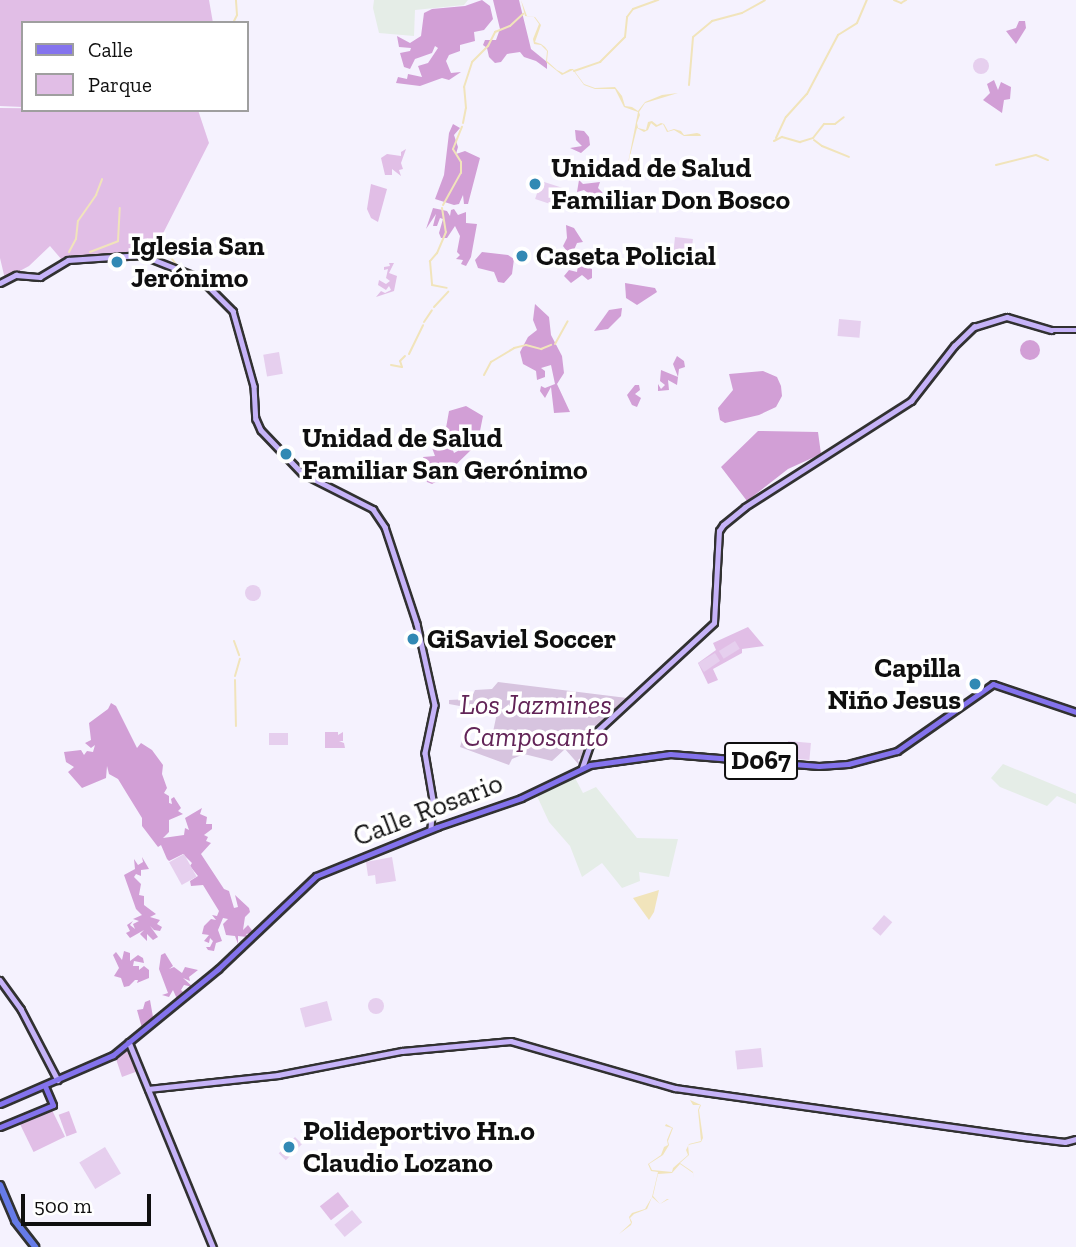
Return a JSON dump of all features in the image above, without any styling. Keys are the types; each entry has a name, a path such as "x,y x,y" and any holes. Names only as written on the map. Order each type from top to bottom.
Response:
{"highway":[{"path":"0,1185 18,1226 35,1247"}],"main road":[{"name":"Calle Rosario","path":"45,1086 107,1058 128,1042 226,963 312,879 431,829 522,797 582,769 610,760 670,754 819,766 851,763 900,750 993,684 1076,712"},
{"name":"D067","path":"0,1104 45,1086"},
{"path":"0,1127 52,1105 45,1086"}],"street":[{"path":"0,283 16,275 38,278 68,260 142,255 198,277 233,311 254,386 257,422 261,430 302,472 373,509 385,527 417,624 435,705 425,757 433,800 431,829"},
{"path":"582,769 594,734 714,624 719,531 723,525 772,489 906,404 954,346 974,327 1007,317 1051,330 1076,330"},
{"path":"0,979 16,1001 58,1080"},
{"path":"148,1089 278,1075 384,1053 504,1041 520,1042 674,1088 1062,1141 1076,1139"},
{"path":"128,1042 212,1247"}],"shaded area":[{"path":"374,0 468,0 464,5 415,10 414,36 379,33 373,8"},
{"path":"482,0 490,6 493,19 484,30 474,32 475,41 460,45 460,51 449,55 446,61 451,73 461,72 449,80 442,78 420,86 396,83 398,77 407,79 408,74 422,77 418,66 428,63 438,48 435,46 432,53 415,59 410,69 404,67 400,53 410,51 411,48 399,47 397,36 410,43 421,36 424,13 432,9 465,6"},
{"path":"493,0 519,0 531,49 547,62 547,69 520,52 507,54 501,62 495,63 489,57 487,48 483,45 485,40 496,40 500,29"},
{"path":"521,0 527,16 535,17 541,25 535,42 541,44 545,47 548,51 547,61 557,70 563,73 573,69 584,84 595,88 615,87 625,106 638,111 645,102 662,95 678,93 645,103 639,112 638,128 646,130 648,122 652,121 657,125 661,123 664,124 668,131 674,129 684,135 697,133 701,136 684,136 674,130 667,132 663,124 656,127 651,123 648,130 644,132 637,128 627,168 638,112 624,107 615,89 595,89 584,85 573,70 562,75 546,62 547,51 541,45 534,44 533,39 539,24 534,17 525,16"},
{"path":"1019,21 1025,21 1026,28 1016,44 1006,31 1016,28"},
{"path":"978,58 984,58 989,66 987,72 978,74 973,69 973,63"},
{"path":"994,80 998,90 1001,82 1011,87 1010,99 1004,100 1002,113 983,100 990,93 987,84"},
{"path":"453,124 460,128 454,135 458,147 456,154 465,151 480,158 468,204 464,204 463,195 459,204 454,205 435,199 444,175 449,133"},
{"path":"575,130 584,131 589,137 590,145 581,153 570,148 582,146 576,140"},
{"path":"579,180 583,184 600,182 598,188 605,195 603,204 584,190 577,192"},
{"path":"541,181 563,188 557,206 535,199"},
{"path":"433,208 447,211 450,216 451,210 454,209 458,215 466,212 466,223 477,224 471,257 466,266 461,264 463,260 456,259 460,255 457,252 460,236 455,226 447,238 441,238 439,233 443,219 440,218 437,226 433,226 436,214 426,229"},
{"path":"566,225 574,228 583,242 577,243 571,257 563,246 567,238"},
{"path":"675,237 693,239 691,261 673,259"},
{"path":"482,252 508,255 514,259 512,274 504,283 498,282 494,272 478,268 475,260"},
{"path":"578,264 592,269 592,278 588,280 582,275 571,283 564,276 569,270 577,272"},
{"path":"625,283 655,288 657,292 637,305 626,298"},
{"path":"535,304 549,317 551,335 562,356 564,373 557,384 570,412 554,413 551,387 545,398 540,391 541,386 545,388 555,384 551,365 541,368 545,371 545,377 537,380 536,371 523,364 520,352 528,337 537,330 533,320"},
{"path":"622,308 621,316 608,329 594,331 609,310"},
{"path":"839,319 861,321 859,338 838,336"},
{"path":"1030,340 1037,343 1040,350 1037,357 1030,360 1023,357 1020,350 1023,343"},
{"path":"279,352 283,374 267,376 263,355"},
{"path":"677,356 684,361 685,367 679,369 678,377 673,364"},
{"path":"661,370 678,377 677,385 668,380 669,390 658,391 658,384 661,389 665,385 660,381"},
{"path":"763,371 777,377 781,386 782,396 776,407 759,415 725,423 720,420 718,408 733,390 729,374"},
{"path":"635,385 639,385 640,390 635,394 641,398 637,407 632,405 627,395"},
{"path":"466,406 483,416 480,431 476,434 462,433 460,439 456,439 453,433 449,440 454,453 469,445 471,450 441,479 432,484 427,482 422,466 425,462 423,457 435,456 431,445 446,428 449,411"},
{"path":"758,431 818,432 821,454 788,469 747,501 721,467"},
{"path":"253,585 261,593 253,601 245,593"},
{"path":"735,641 740,649 724,659 719,651"},
{"path":"715,653 720,661 704,672 698,663"},
{"path":"111,703 116,706 137,748 141,743 152,750 163,765 162,774 167,788 164,793 169,796 169,803 172,804 171,799 174,797 181,808 178,811 183,814 169,820 169,832 163,838 184,835 185,828 189,830 185,818 202,808 200,814 207,817 206,824 212,824 212,829 204,835 208,837 206,841 211,843 201,854 224,889 229,891 234,908 238,907 235,895 249,908 243,930 248,925 254,933 246,934 249,938 245,941 247,937 238,936 238,944 235,936 226,935 223,924 228,919 223,918 218,930 222,941 216,943 214,951 208,950 206,947 210,947 213,941 210,938 209,943 204,941 209,935 202,934 204,926 211,919 216,920 212,915 217,916 219,911 203,885 191,886 190,881 198,876 190,866 192,863 183,854 169,861 167,859 161,845 158,847 142,826 142,818 118,779 109,774 107,766 106,778 82,788 68,772 74,767 66,762 64,752 81,750 84,755 87,751 93,752 95,745 91,748 85,743 91,740 89,723 108,709"},
{"path":"269,733 288,733 288,745 269,745"},
{"path":"788,741 811,743 809,760 787,758"},
{"path":"1003,764 1076,794 1076,804 1057,796 1047,806 1000,787 991,778"},
{"path":"574,776 583,793 596,787 637,838 678,839 669,877 639,872 640,881 622,888 602,863 582,877 570,846 549,822 536,794"},
{"path":"184,854 197,877 182,885 169,862"},
{"path":"142,857 149,869 141,870 141,876 136,874 134,877 141,884 139,895 144,896 144,905 156,914 150,917 160,920 157,924 162,927 160,931 150,926 158,937 153,940 147,934 147,941 140,934 144,930 130,938 126,933 130,931 127,925 133,921 130,925 135,929 133,924 139,921 133,919 142,915 136,909 124,875 135,869 134,859 138,865 143,862"},
{"path":"392,857 396,881 376,884 375,875 368,876 366,862"},
{"path":"659,890 654,912 649,920 633,898"},
{"path":"884,915 892,922 880,936 872,929"},
{"path":"124,951 130,953 130,961 138,955 143,958 144,963 134,961 133,966 139,966 139,970 144,966 149,970 149,978 137,983 138,980 135,980 124,987 121,978 114,976 119,968 113,955 116,952 122,960"},
{"path":"165,953 173,966 169,969 174,967 182,973 185,967 198,970 189,977 190,981 183,978 193,987 184,985 181,990 185,994 177,999 173,990 169,997 162,995 168,993 159,969 161,955"},
{"path":"376,998 382,1000 382,1012 376,1014 370,1012 368,1006 370,1000"},
{"path":"150,1000 153,1017 142,1028 137,1010 143,1009 145,1002"},
{"path":"327,1001 332,1020 305,1028 300,1008"},
{"path":"761,1048 763,1067 737,1070 735,1051"},
{"path":"690,1100 701,1105 699,1110 703,1138 701,1142 689,1145 701,1141 698,1110 700,1105 693,1105"},
{"path":"666,1124 673,1128 669,1145 663,1155 649,1164 652,1170 672,1172 673,1168 688,1155 688,1146 689,1155 680,1163 693,1172 694,1179 693,1173 680,1164 672,1173 658,1174 653,1196 660,1204 652,1197 658,1172 651,1171 648,1164 661,1155 664,1147 668,1145 667,1140 672,1128 665,1126"},
{"name":"Polideportivo Hn.o Claudio Lozano","path":"295,1137 302,1144 286,1160 279,1153"},
{"path":"105,1147 121,1174 95,1189 79,1162"},
{"path":"652,1197 647,1209 634,1214 630,1218 632,1222 631,1225 619,1234 631,1223 629,1217 632,1213 645,1209"},
{"path":"352,1210 362,1222 345,1237 334,1225"}],"green space":[{"path":"0,0 209,0 213,21 21,21 21,107 0,106"},
{"path":"0,108 21,108 21,112 199,112 209,143 151,257 145,255 62,260 50,246 29,266 5,279 0,258"},
{"path":"406,149 401,163 403,169 399,170 401,176 392,169 392,175 385,175 381,158 387,154 401,156 401,152"},
{"path":"371,184 387,189 378,222 371,218 367,209"},
{"path":"389,263 394,263 389,273 397,276 394,291 376,297 381,291 385,293 391,290 389,286 386,290 378,285 379,280 386,284 390,281 386,278 388,269 384,270 384,267 390,266"},
{"path":"748,627 764,646 742,649 742,653 713,669 718,680 708,684 698,663 716,650 713,643"},
{"name":"Los Jazmines Camposanto","path":"498,682 627,698 628,702 593,733 584,755 578,760 580,766 565,749 552,761 524,754 512,759 509,765 460,747 463,737 490,746 497,713 449,704 449,700 471,699 475,690 492,689"},
{"path":"325,732 338,732 338,735 343,732 343,741 339,741 344,743 345,748 325,748"},
{"path":"128,1047 138,1071 122,1077 115,1056"},
{"path":"51,1108 65,1137 34,1152 20,1123"},
{"path":"69,1111 77,1133 67,1136 59,1115"},
{"path":"338,1192 349,1206 331,1220 320,1206"}],"waterway":[{"path":"234,21 237,15 236,0"},
{"path":"574,71 600,62 625,37 627,17 633,9 658,0"},
{"path":"689,85 693,37 712,21 742,13 765,0"},
{"path":"776,138 786,117 807,94 838,35 857,23 867,0"},
{"path":"894,0 901,3 906,0"},
{"path":"463,123 466,108 464,87 472,62 488,46 495,32 510,26 523,14"},
{"path":"774,141 782,137 800,142 813,138 824,124 835,124 844,117"},
{"path":"443,205 461,173 461,162 453,149 462,127"},
{"path":"814,140 849,157"},
{"path":"996,165 1036,155 1048,160"},
{"path":"69,252 76,239 78,221 96,195 102,179"},
{"path":"90,252 118,241 120,208"},
{"path":"442,208 446,232 437,253 430,261 432,285 447,288"},
{"path":"157,238 162,254 169,255 178,267"},
{"path":"434,307 448,292"},
{"path":"424,322 432,310"},
{"path":"555,344 568,321"},
{"path":"409,354 423,325"},
{"path":"484,375 491,362 514,348 526,345 541,349 551,345"},
{"path":"391,365 402,367 400,361 405,356"},
{"path":"234,641 239,655"},
{"path":"235,676 240,659"},
{"path":"235,680 236,726"}],"place":[{"name":"Unidad de Salud Familiar Don Bosco","path":"535,184"},
{"name":"Caseta Policial","path":"522,256"},
{"name":"Iglesia San Jerónimo","path":"117,262"},
{"name":"Unidad de Salud Familiar San Gerónimo","path":"286,454"},
{"name":"GiSaviel Soccer","path":"413,639"},
{"name":"Capilla Niño Jesus","path":"975,684"},
{"name":"Polideportivo Hn.o Claudio Lozano","path":"289,1147"}]}
